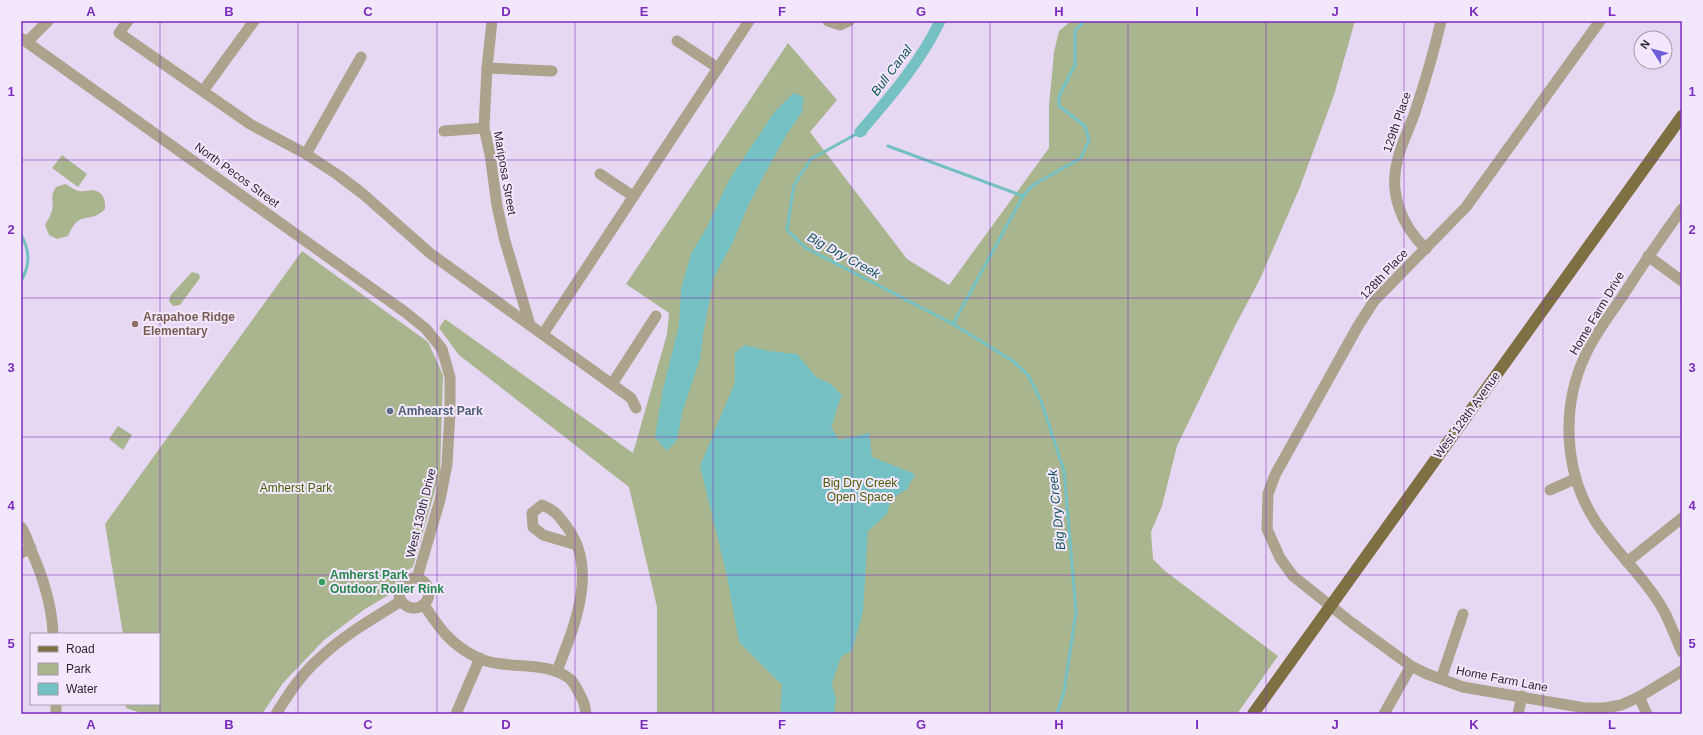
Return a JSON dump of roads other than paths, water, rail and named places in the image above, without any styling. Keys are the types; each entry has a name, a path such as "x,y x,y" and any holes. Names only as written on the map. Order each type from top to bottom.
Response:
{"main road":[{"name":"West 128th Avenue","path":"1253,714 1682,116"}],"street":[{"path":"24,40 48,21"},
{"path":"128,21 119,33 250,124 306,154 363,194 430,254 631,398 636,408"},
{"path":"203,91 254,21"},
{"name":"Mariposa Street","path":"492,21 487,68 484,128 490,154 497,206 505,241 530,325"},
{"path":"543,334 749,21"},
{"path":"828,21 840,25 849,21"},
{"name":"129th Place","path":"1426,249 1414,237 1403,221 1396,200 1394,181 1398,158 1412,123 1430,65 1441,21"},
{"name":"128th Place","path":"1330,606 1293,576 1280,558 1267,529 1268,494 1275,475 1358,326 1374,301 1466,207 1600,21"},
{"name":"North Pecos Street","path":"24,40 411,316 434,338"},
{"path":"677,41 718,68"},
{"path":"306,154 361,58"},
{"path":"487,68 552,71"},
{"path":"444,131 484,128"},
{"path":"600,174 633,196"},
{"name":"Home Farm Drive","path":"1682,209 1648,256 1590,346 1573,389 1569,423 1572,464 1575,480 1593,518 1665,613 1682,652"},
{"path":"1648,256 1682,281"},
{"path":"612,384 656,316"},
{"name":"West 130th Drive","path":"417,578 442,489 447,464 450,412 450,377 445,356 434,338"},
{"path":"1550,490 1575,480"},
{"path":"1627,562 1682,518"},
{"path":"21,527 26,551 42,574 52,622 52,633"},
{"path":"557,671 574,626 584,577 576,545"},
{"path":"417,578 422,580 428,587 429,597 424,605 411,608 407,607 401,601 399,596 401,586 408,580 417,578"},
{"path":"276,714 293,687 321,656 360,627 401,601"},
{"path":"424,605 438,625 457,646 480,658 506,665 557,671 571,680 585,704 586,714"},
{"name":"Home Farm Lane","path":"1330,606 1411,666 1463,687 1585,708 1604,708 1621,705 1640,697 1682,671"},
{"path":"1441,679 1463,614"},
{"path":"456,714 480,658"},
{"path":"1384,714 1411,666"},
{"path":"1518,714 1522,696"},
{"path":"1640,697 1647,714"}],"water":[{"path":"794,93 804,97 802,112 787,134 763,177 747,208 733,242 714,277 700,359 682,413 677,440 667,451 655,437 663,389 679,325 681,289 691,254 707,227 729,180 775,111"},
{"path":"745,345 769,351 797,354 816,377 831,384 842,396 831,427 839,440 869,433 872,457 915,474 907,489 891,499 887,514 868,531 863,612 852,650 841,657 832,683 836,700 834,714 780,714 782,685 739,642 727,576 700,466 735,382 735,353"}],"waterway":[{"name":"Bull Canal","path":"860,132 893,93 914,65 940,21"},
{"name":"Big Dry Creek","path":"888,146 1023,196 1033,185 1081,158 1089,140 1085,126 1059,106 1059,96 1075,65 1075,30 1085,21"},
{"name":"Big Dry Creek","path":"865,134 860,132 811,159 794,185 787,230 806,248 953,324 1013,361 1028,375 1041,401 1064,471 1076,612 1064,692 1057,714"},
{"name":"Big Dry Creek","path":"953,324 1023,196"},
{"path":"21,235 26,246 28,258 26,270 21,281"}],"place":[{"name":"Arapahoe Ridge Elementary","path":"135,324"},
{"name":"Amhearst Park","path":"390,411"},
{"name":"Amherst Park Outdoor Roller Rink","path":"322,582"}],"park label":[{"name":"Amherst Park","path":"296,488"},
{"name":"Big Dry Creek Open Space","path":"860,490"}]}
